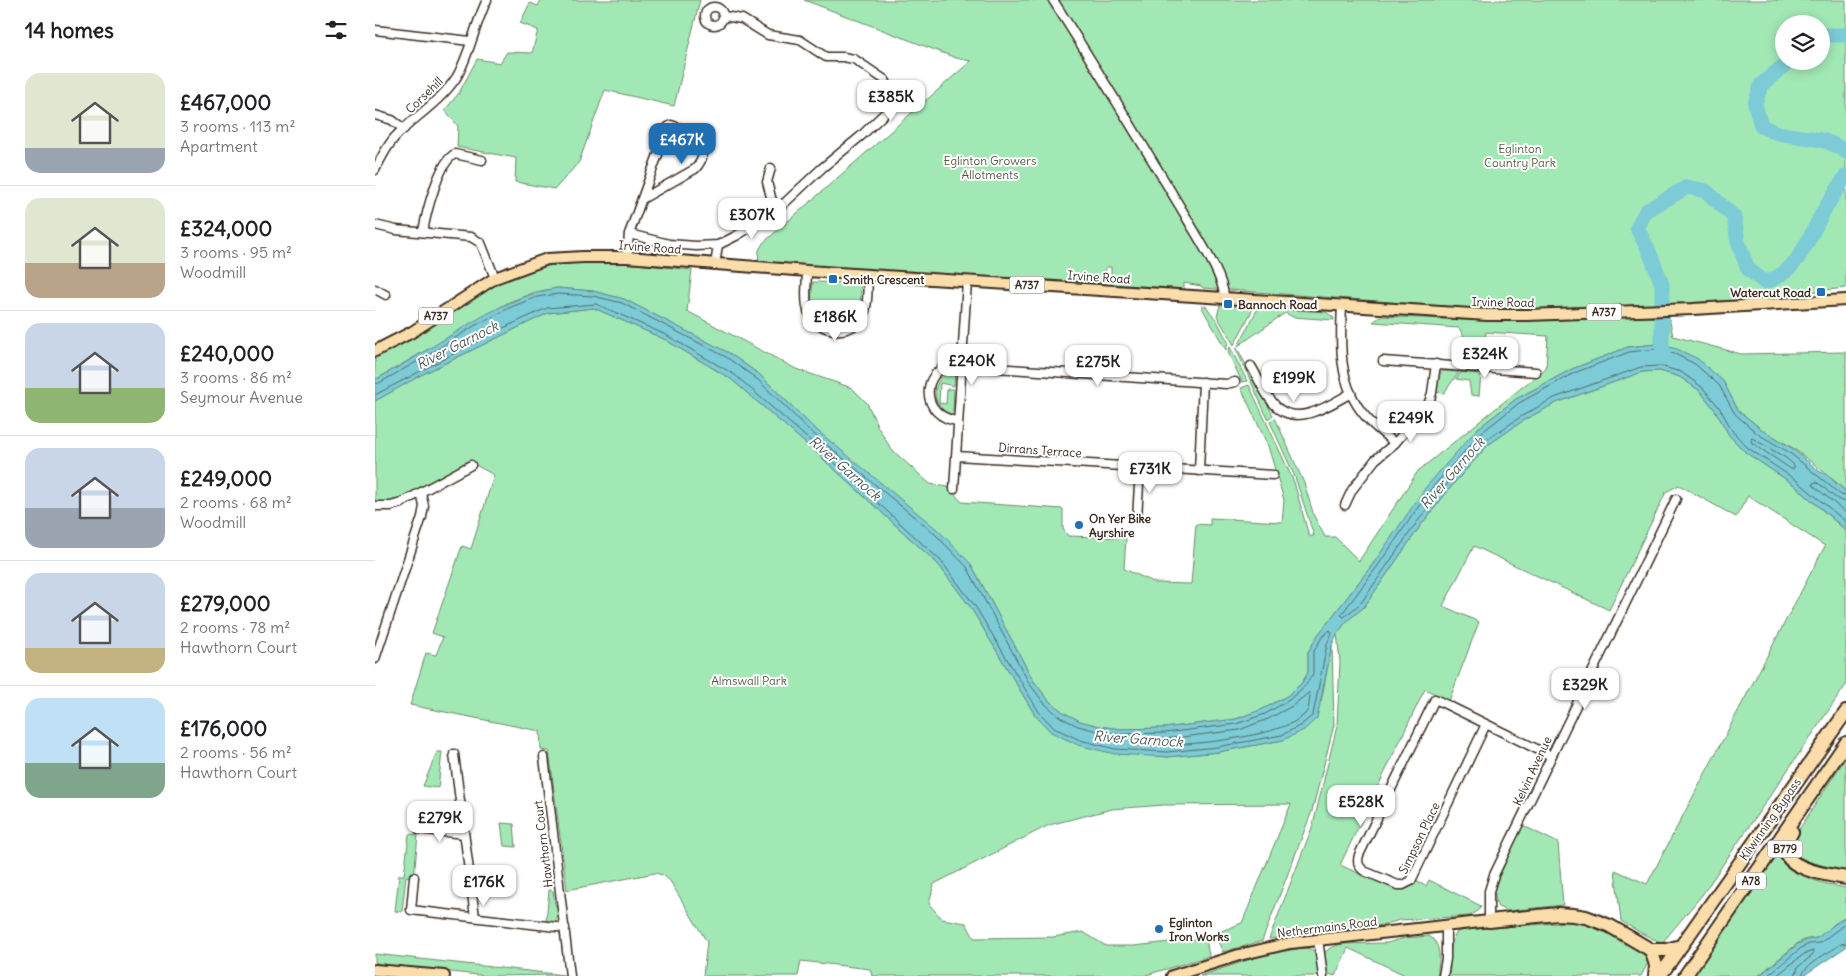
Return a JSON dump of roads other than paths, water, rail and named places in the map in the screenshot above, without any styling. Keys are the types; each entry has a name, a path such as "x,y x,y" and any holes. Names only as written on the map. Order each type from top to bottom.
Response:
{"highway":[{"name":"Kilwinning Bypass","path":"1660,976 1846,712"},
{"name":"Kilwinning Bypass","path":"1685,976 1846,743"},
{"name":"B779","path":"1817,786 1785,844 1785,850 1791,861 1814,872 1846,878"},
{"path":"1489,921 1558,914 1579,916 1610,926 1651,950 1666,950 1681,946"},
{"path":"1651,950 1656,965 1655,976"}],"main road":[{"name":"Irvine Road","path":"375,351 411,332 495,278 547,260 627,257 715,265 1509,316 1693,309 1846,300"},
{"path":"1828,301 1846,296"},
{"name":"Nethermains Road","path":"1172,976 1239,955 1290,943 1489,921"},
{"path":"381,972 444,976"}],"street":[{"name":"Corsehill","path":"375,170 389,146 404,129 429,108 456,78 487,0"},
{"path":"1053,0 1193,230 1220,280 1224,297"},
{"path":"629,234 679,246 717,245 775,212 886,112 891,97 885,80 854,59 826,57 800,40 768,35 742,19 723,16"},
{"path":"375,30 470,41"},
{"path":"375,115 392,120 404,129"},
{"path":"627,257 629,234 666,130 671,125 684,129 702,139 705,147 695,169 642,199"},
{"path":"423,232 427,213 446,161 455,154 481,160"},
{"path":"771,168 767,182 775,212"},
{"path":"375,225 396,230 465,236 477,241 484,249 495,278"},
{"path":"715,265 717,245"},
{"path":"807,271 806,300 808,310 820,326 840,331 854,325 864,314 867,304 868,275"},
{"path":"954,489 967,281"},
{"path":"375,289 386,295"},
{"path":"1342,306 1340,332 1342,364 1351,393 1364,416 1395,443"},
{"path":"1383,361 1536,372"},
{"path":"1345,505 1352,490 1365,472 1375,460 1395,443 1428,405 1432,393 1436,364"},
{"path":"958,421 944,417 935,411 931,406 929,392 933,378 941,369 952,365 1227,384 1235,382"},
{"path":"1251,366 1271,401 1281,411 1287,413 1301,414 1318,411 1351,393"},
{"path":"1199,471 1203,382"},
{"name":"Dirrans Terrace","path":"956,456 1273,475"},
{"path":"375,506 391,506 471,465"},
{"path":"1137,519 1140,467"},
{"path":"375,659 423,512 421,492"},
{"name":"Kelvin Avenue","path":"1489,921 1491,884 1675,499"},
{"name":"Simpson Place","path":"1486,724 1411,882 1403,886 1398,885 1364,871 1360,867 1359,855 1435,700 1486,724 1551,756"},
{"path":"454,754 475,917"},
{"name":"Hawthorn Court","path":"544,757 570,976"},
{"path":"419,829 464,834"},
{"path":"414,877 411,910 565,928"},
{"path":"1443,976 1446,959 1446,926"},
{"path":"1318,939 1323,976"}],"water":[{"name":"River Garnock","path":"557,288 593,291 624,299 729,353 760,375 813,427 938,530 971,564 1033,680 1048,700 1063,712 1080,721 1099,726 1120,729 1164,728 1236,719 1263,709 1287,696 1301,684 1308,673 1308,652 1318,635 1373,564 1426,487 1477,429 1516,399 1572,369 1628,347 1656,344 1677,349 1698,359 1723,381 1738,410 1761,429 1793,449 1846,492 1846,530 1793,484 1745,452 1729,435 1715,410 1700,391 1680,377 1660,371 1642,372 1556,403 1524,420 1488,445 1455,482 1421,525 1364,607 1346,622 1337,634 1332,645 1317,718 1304,730 1283,740 1218,752 1167,757 1115,754 1078,745 1051,732 1035,715 971,608 938,564 819,455 731,379 664,339 594,308 548,313 421,375 375,401 375,380 487,314 520,299"},
{"path":"1846,917 1846,947 1803,976 1759,976 1798,944 1817,938"}],"waterway":[{"path":"1830,35 1846,35"},
{"path":"1778,70 1761,85 1755,104 1761,126 1780,133 1830,143 1846,152"},
{"path":"1662,359 1662,284 1649,251 1637,228 1646,211 1687,187 1706,191 1734,217 1738,242 1748,269 1764,282 1775,278 1793,265 1846,176"}],"place":[{"name":"Smith Crescent","path":"833,279"},
{"name":"Watercut Road","path":"1821,292"},
{"name":"Bannoch Road","path":"1228,304"},
{"name":"On Yer Bike Ayrshire","path":"1079,525"},
{"name":"Eglinton Iron Works","path":"1159,929"}],"park label":[{"name":"Eglinton Country Park","path":"1520,155"},
{"name":"Eglinton Growers Allotments","path":"990,167"},
{"name":"Almswall Park","path":"749,680"}]}
